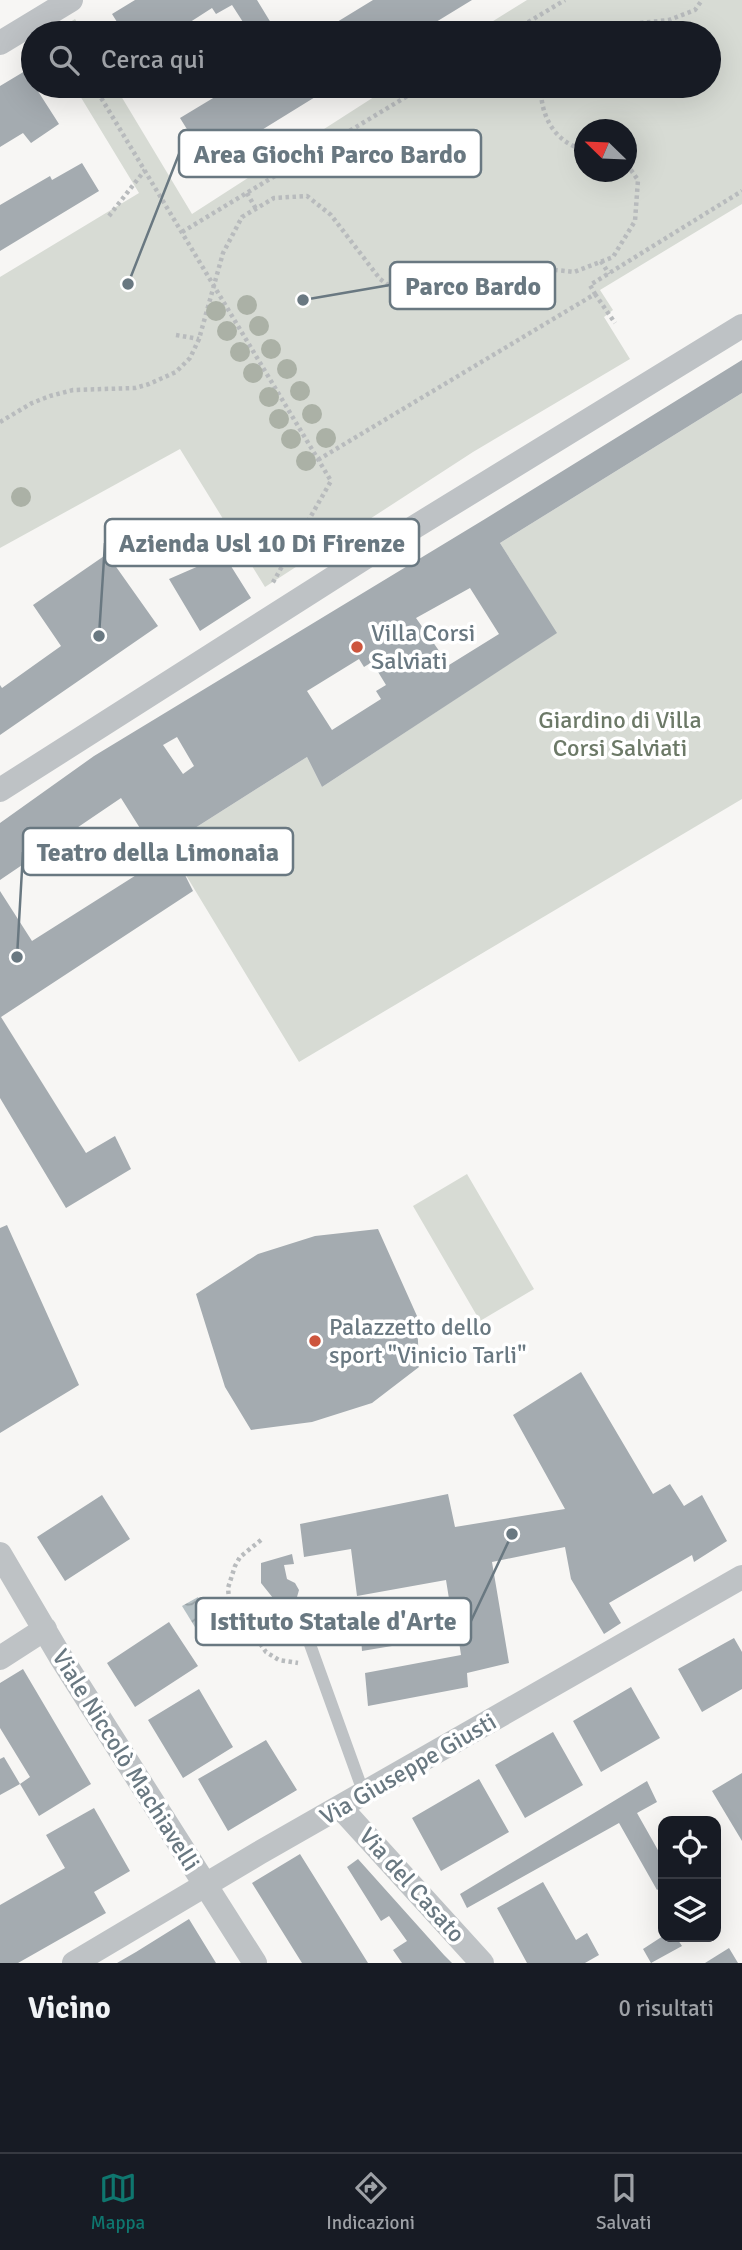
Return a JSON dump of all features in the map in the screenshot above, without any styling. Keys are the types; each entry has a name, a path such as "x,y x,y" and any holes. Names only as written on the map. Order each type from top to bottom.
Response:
{"street":[{"path":"36,21 71,0"},
{"path":"0,43 21,30"},
{"path":"0,790 377,550 742,326"},
{"name":"Viale Niccolò Machiavelli","path":"0,1554 255,1963"},
{"name":"Via Giuseppe Giusti","path":"74,1963 742,1577"},
{"path":"0,1658 45,1629"},
{"name":"Via del Casato","path":"341,1808 482,1963"}],"lane":[{"path":"307,1636 364,1794"}],"path":[{"path":"530,21 565,0"},
{"path":"659,21 695,10 702,0"},
{"path":"101,98 331,481 270,587"},
{"path":"182,232 404,98"},
{"path":"541,98 541,106 550,126 574,146"},
{"path":"109,216 145,170"},
{"path":"0,422 50,396 73,390 135,388 176,372 190,358 199,339 223,253 242,217 274,198 307,196 331,215 380,279 406,298 433,298 471,274 502,264 574,272 612,257 635,221 637,179"},
{"path":"615,323 590,285 742,191"},
{"path":"247,193 256,209"},
{"path":"601,261 609,274"},
{"path":"306,467 595,294"},
{"path":"176,335 199,339"},
{"path":"261,1540 240,1557 235,1566 229,1600 266,1652 289,1663 316,1662"}],"green space":[{"path":"527,0 742,0 742,204 600,290 613,310 604,317 630,359 473,452 265,587 180,449 0,548 0,277 139,193 81,98 122,98 192,214 372,98 721,98 721,21 493,21"},
{"name":"Giardino di Villa Corsi Salviati","path":"742,393 742,799 299,1062 181,867 207,850 195,828 307,757 322,787 556,633 500,543"},
{"path":"467,1174 534,1289 480,1321 413,1206"}],"water":[{"path":"198,1597 214,1622 198,1632 182,1606"}],"building":[{"path":"135,0 257,0 270,21 242,21 232,5 216,14 212,8 192,21 116,21 112,14"},
{"path":"373,0 472,0 438,21 339,21"},
{"path":"21,73 21,98 42,98 59,124 31,143 23,133 0,147 0,86"},
{"path":"213,98 314,98 208,163 180,118"},
{"path":"82,163 99,191 0,251 0,205 50,176 52,180"},
{"path":"742,360 742,393 500,543 557,633 322,787 307,757 195,828 208,850 181,867 193,891 1,1017 86,1153 115,1136 131,1169 66,1208 0,1098 0,891 32,941 160,860 121,798 0,880 0,823 94,756","holes":["470,588 499,634 449,665 416,618","359,659 364,667 372,662 386,685 376,691 381,699 332,730 307,691","177,737 194,766 183,774 163,745"]},
{"path":"107,554 158,626 0,735 0,685 2,688 61,646 33,605"},
{"path":"224,555 251,598 200,631 169,579"},
{"path":"7,1225 79,1385 0,1433 0,1228"},
{"name":"Palazzetto dello sport \"Vinicio Tarli\"","path":"378,1229 417,1316 419,1367 372,1403 312,1422 251,1430 225,1387 196,1294 258,1254 315,1236"},
{"path":"581,1372 653,1494 670,1484 684,1506 702,1495 727,1541 694,1562 692,1555 609,1603 621,1623 604,1634 571,1579 565,1547 492,1562 509,1663 467,1673 468,1687 368,1706 365,1673 461,1655 458,1635 362,1651 360,1625 450,1605 446,1580 357,1596 351,1549 304,1557 300,1524 448,1494 455,1527 565,1509 513,1415"},
{"path":"102,1495 130,1539 65,1581 37,1537"},
{"path":"292,1554 294,1564 284,1565 287,1579 295,1583 299,1590 295,1604 287,1608 277,1603 261,1583 261,1563"},
{"path":"169,1622 198,1666 135,1707 107,1663"},
{"path":"734,1638 742,1652 742,1689 702,1712 678,1669"},
{"path":"23,1669 91,1784 39,1816 20,1784 30,1777 0,1728 0,1683"},
{"path":"631,1687 660,1738 601,1772 573,1721"},
{"path":"199,1689 233,1747 183,1778 148,1720"},
{"path":"553,1732 583,1785 525,1818 495,1765"},
{"path":"266,1740 297,1790 228,1831 198,1779"},
{"path":"4,1757 20,1784 0,1795 0,1759"},
{"path":"742,1773 742,1841 712,1791"},
{"path":"479,1779 509,1832 441,1871 412,1818"},
{"path":"647,1781 657,1802 637,1813 658,1850 657,1890 619,1823 467,1908 460,1894"},
{"path":"94,1808 130,1871 94,1892 106,1913 18,1963 0,1963 0,1905 65,1868 46,1835"},
{"path":"300,1854 368,1963 302,1963 252,1883"},
{"path":"358,1859 452,1963 402,1963 393,1950 407,1941 389,1916 381,1921 347,1867"},
{"path":"543,1882 576,1940 587,1933 599,1955 585,1963 527,1963 497,1908"},
{"path":"189,1919 216,1963 117,1963 136,1952"},
{"path":"658,1939 658,1942 679,1942 682,1946 651,1963 643,1949"},
{"path":"729,1948 738,1963 705,1963"}],"place":[{"name":"Area Giochi Parco Bardo","path":"128,284"},
{"name":"Parco Bardo","path":"303,300"},
{"name":"Azienda Usl 10 Di Firenze","path":"99,636"},
{"name":"Villa Corsi Salviati","path":"357,647"},
{"name":"Teatro della Limonaia","path":"17,957"},
{"name":"Palazzetto dello sport \"Vinicio Tarli\"","path":"315,1341"},
{"name":"Istituto Statale d'Arte","path":"512,1534"}]}
